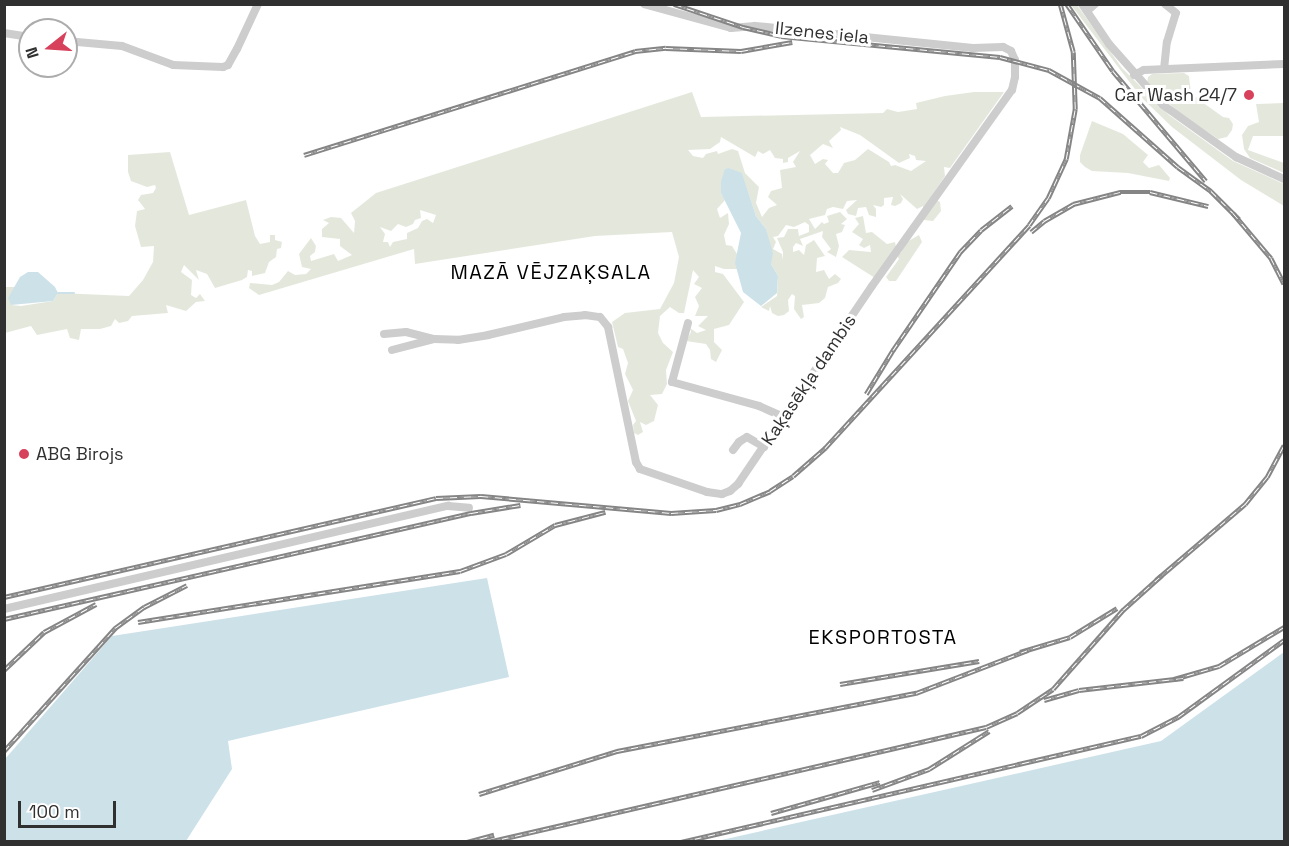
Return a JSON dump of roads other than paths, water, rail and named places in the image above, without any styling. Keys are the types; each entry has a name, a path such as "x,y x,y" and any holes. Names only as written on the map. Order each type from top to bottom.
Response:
{"street":[{"path":"78,42 122,46 173,65 223,67 228,65 237,49 258,4"},
{"name":"Ilzenes iela","path":"644,4 731,28 755,27 973,48 1003,46"},
{"path":"1095,4 1085,8 1134,75 1163,105 1246,163 1284,178"},
{"path":"1164,69 1167,42 1176,13 1165,4"},
{"name":"Kaķasēkļa dambis","path":"434,339 458,340 488,335 564,317 585,315 600,317 608,327 636,462 640,469 698,489 722,494 738,484 905,238 1012,90 1015,60 1011,51 1003,46"},
{"path":"1134,75 1144,70 1284,64"},
{"path":"688,323 672,382 759,406 784,417"},
{"path":"384,334 406,332 434,339"},
{"path":"392,350 434,339"},
{"path":"734,450 739,441 747,437 764,447"},
{"path":"4,609 438,508 469,507"}],"waterway":[{"path":"58,293 74,293"}],"railway":[{"path":"674,4 743,27 781,36 1000,57 1049,70 1100,98 1178,167 1211,191 1239,219"},
{"path":"4,597 436,498 481,496 671,513 716,510 740,504 770,491 793,476 825,448 1029,225 1048,198 1066,159 1075,109 1073,52 1060,4"},
{"path":"1067,4 1113,71 1206,181"},
{"path":"304,155 635,51 666,48 741,51 792,42"},
{"path":"1031,232 1044,221 1073,204 1120,192 1150,192 1208,206"},
{"path":"866,394 960,252 981,230 1012,206"},
{"path":"1233,213 1271,258 1284,284"},
{"path":"1156,580 1245,504 1267,477 1284,445"},
{"path":"4,619 471,513 520,505"},
{"path":"138,622 460,571 506,554 555,525 605,512"},
{"path":"488,842 986,727 1017,713 1053,689 1123,610 1162,575"},
{"path":"4,751 115,628 144,607 187,585"},
{"path":"4,670 44,632 96,604"},
{"path":"1020,652 1070,637 1117,608"},
{"path":"1174,679 1219,666 1284,627"},
{"path":"681,842 1141,736 1178,717 1284,640"},
{"path":"479,794 617,751 916,693 1028,650"},
{"path":"840,684 979,661"},
{"path":"1044,700 1079,690 1183,678"},
{"path":"872,790 929,769 989,731"},
{"path":"771,813 880,782"},
{"path":"467,842 494,835"}],"place":[{"name":"Car Wash 24/7","path":"1249,95"},
{"name":"ABG Birojs","path":"24,454"}],"district":[{"name":"MAZĀ VĒJZAĶSALA","path":"551,272"},
{"name":"EKSPORTOSTA","path":"883,637"}]}
